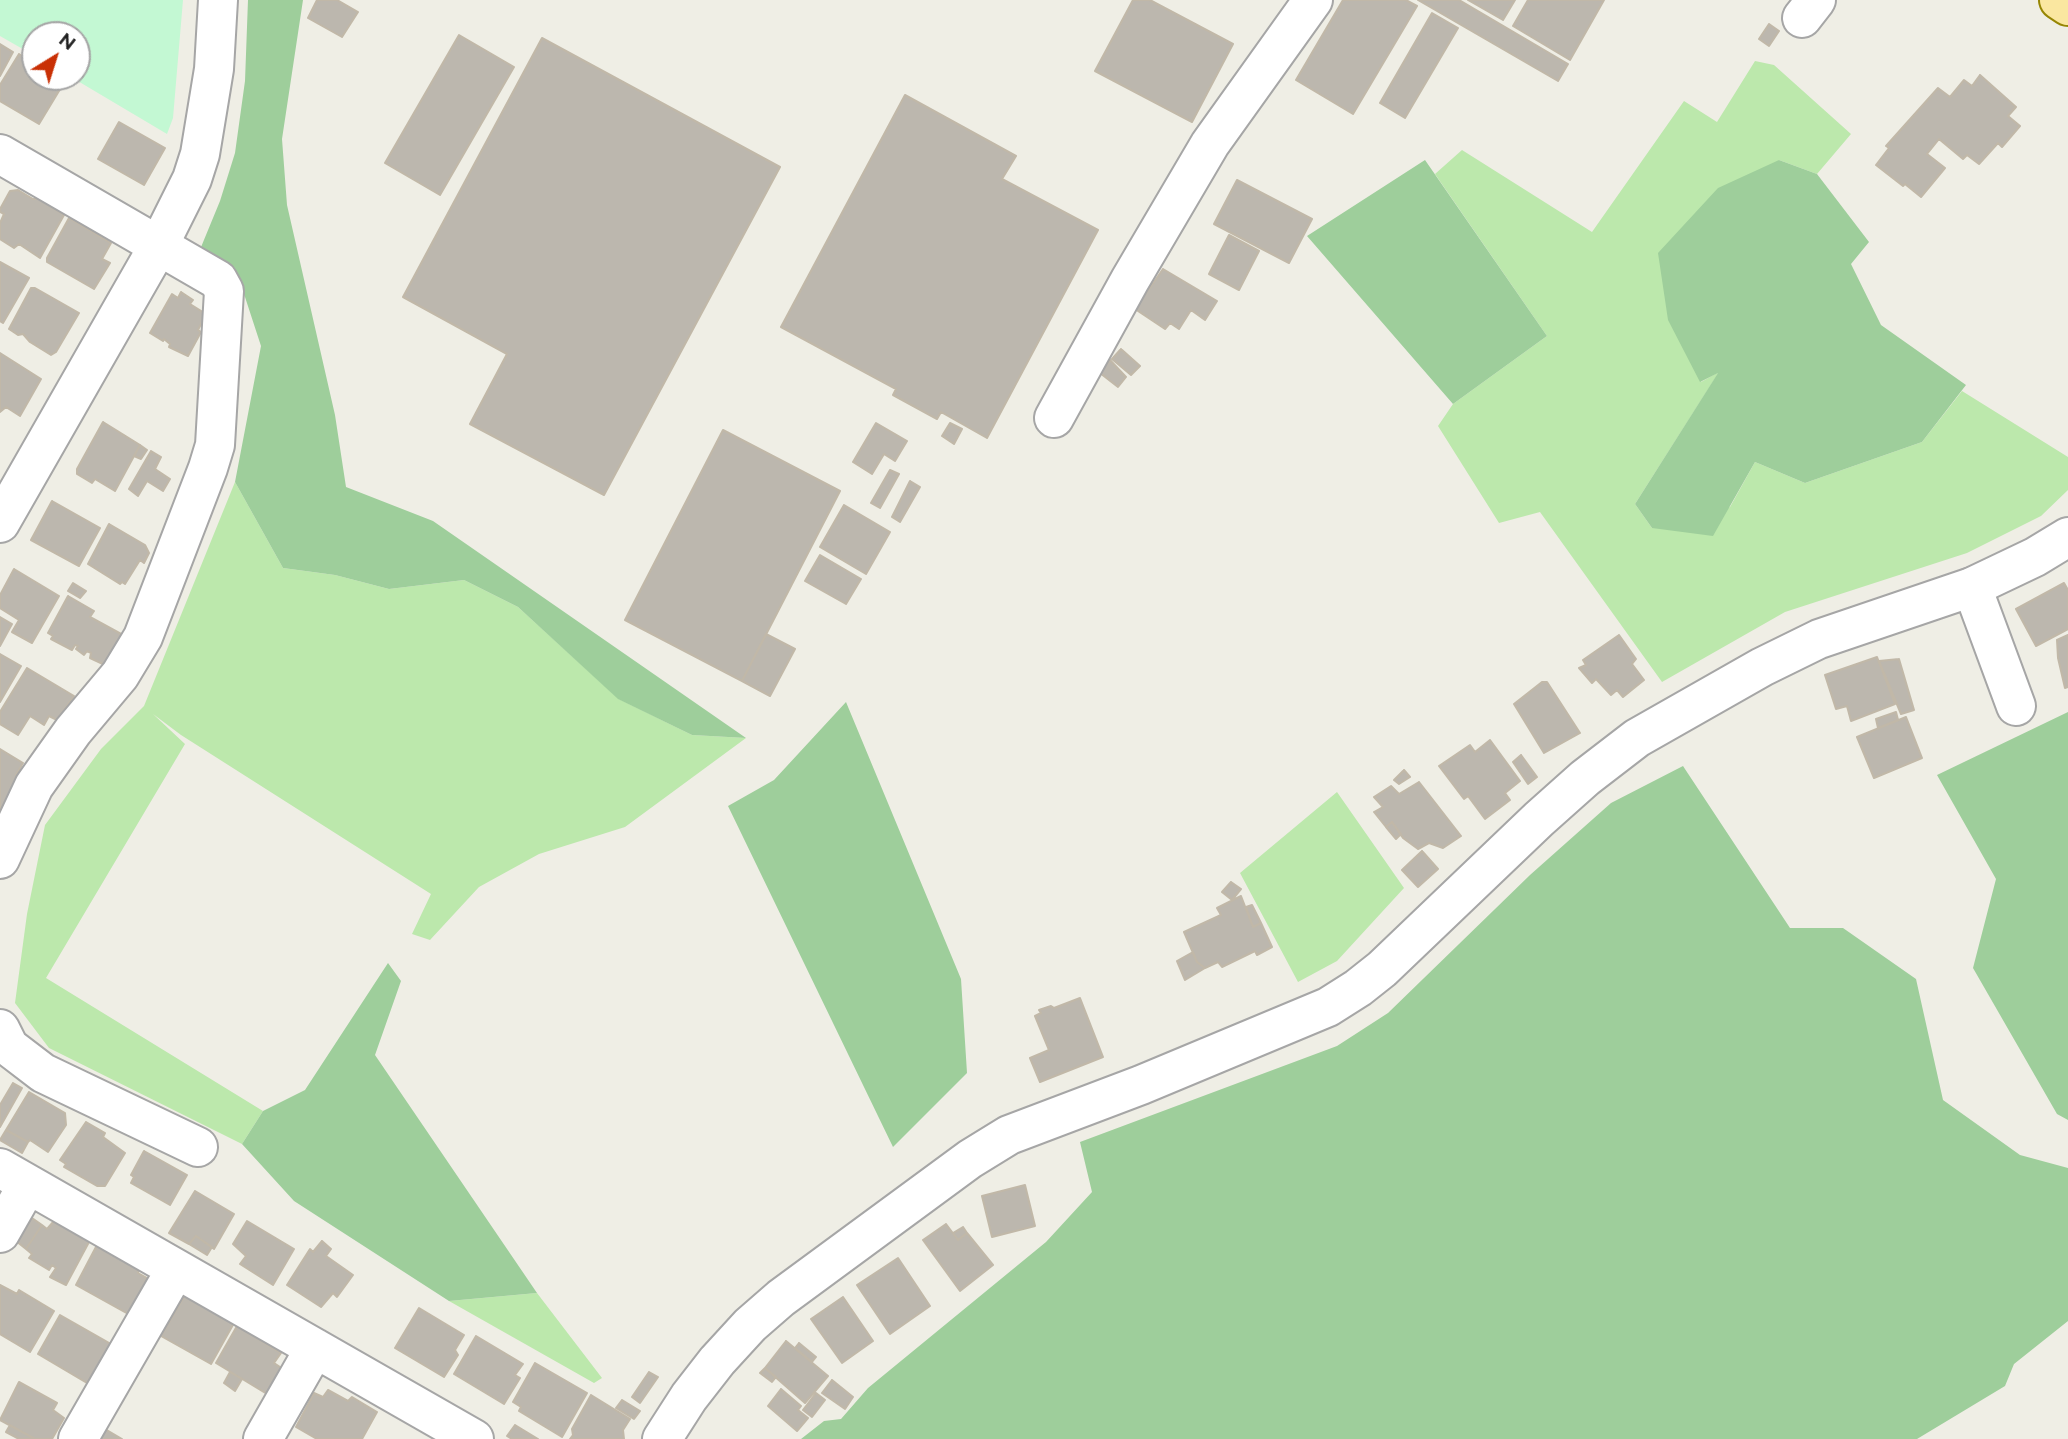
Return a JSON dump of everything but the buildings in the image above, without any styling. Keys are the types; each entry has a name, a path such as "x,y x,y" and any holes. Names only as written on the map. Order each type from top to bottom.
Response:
{"main road":[{"path":"2059,0 2068,6"}],"street":[{"path":"0,523 159,245 192,179 200,154 214,69 218,0"},
{"path":"1054,418 1130,280 1210,144 1313,0"},
{"path":"0,859 34,786 73,731 120,675 142,637 215,445 224,291 218,280 159,245 3,163"},
{"path":"662,1439 689,1397 750,1325 781,1298 970,1158 1009,1135 1142,1085 1328,1007 1382,969 1548,811 1637,738 1762,667 1819,639 1972,587 2035,557 2068,537"},
{"path":"1972,587 2016,706"},
{"path":"0,1029 9,1047 43,1073 198,1147"},
{"path":"0,1233 14,1176 463,1436"},
{"path":"78,1439 176,1269"},
{"path":"263,1439 315,1349"}],"green space":[{"path":"0,0 183,0 173,118 167,134 91,89 91,21 21,21 21,48 0,36"},
{"path":"248,0 303,0 282,139 287,205 335,415 346,487 433,521 746,738 692,735 618,699 518,607 464,580 389,589 335,575 283,568 235,482 261,346 245,297 232,272 199,252 220,201 235,153 245,81"},
{"path":"1755,61 1774,65 1851,134 1817,174 1779,160 1701,382 1719,372 1635,504 1652,528 1730,507 1755,462 1805,483 1922,442 1962,391 2068,457 2068,490 2041,516 1967,553 1785,612 1662,682 1540,512 1499,523 1438,426 1453,404 1547,336 1435,174 1462,150 1592,232 1684,101 1717,122"},
{"path":"1425,160 1547,336 1453,404 1307,236"},
{"path":"1779,160 1817,174 1869,242 1851,264 1881,325 1966,385 1922,442 1805,483 1755,462 1713,536 1652,528 1635,504 1718,373 1700,382 1668,320 1658,253 1718,188"},
{"path":"235,482 283,568 335,575 389,589 464,580 518,607 619,699 692,735 746,738 625,827 539,854 479,887 430,940 412,934 431,894 181,735 153,714 185,744 46,978 263,1111 242,1144 49,1048 15,1003 27,914 45,825 101,749 144,706"},
{"path":"846,702 961,979 967,1073 893,1147 728,806 774,780"},
{"path":"2068,712 2068,1120 2057,1114 1973,968 1996,879 1937,775"},
{"path":"1683,766 1790,928 1843,928 1916,979 1943,1100 2020,1155 2068,1168 2068,1321 2014,1364 2005,1386 1917,1439 801,1439 824,1421 841,1419 868,1388 1046,1242 1092,1192 1080,1142 1337,1046 1388,1013 1530,875 1611,803"},
{"path":"1337,792 1404,888 1337,961 1298,982 1240,873"},
{"path":"388,963 401,981 375,1055 537,1293 449,1301 294,1201 242,1144 263,1111 305,1090"},
{"path":"537,1293 602,1378 594,1383 449,1301"}]}
